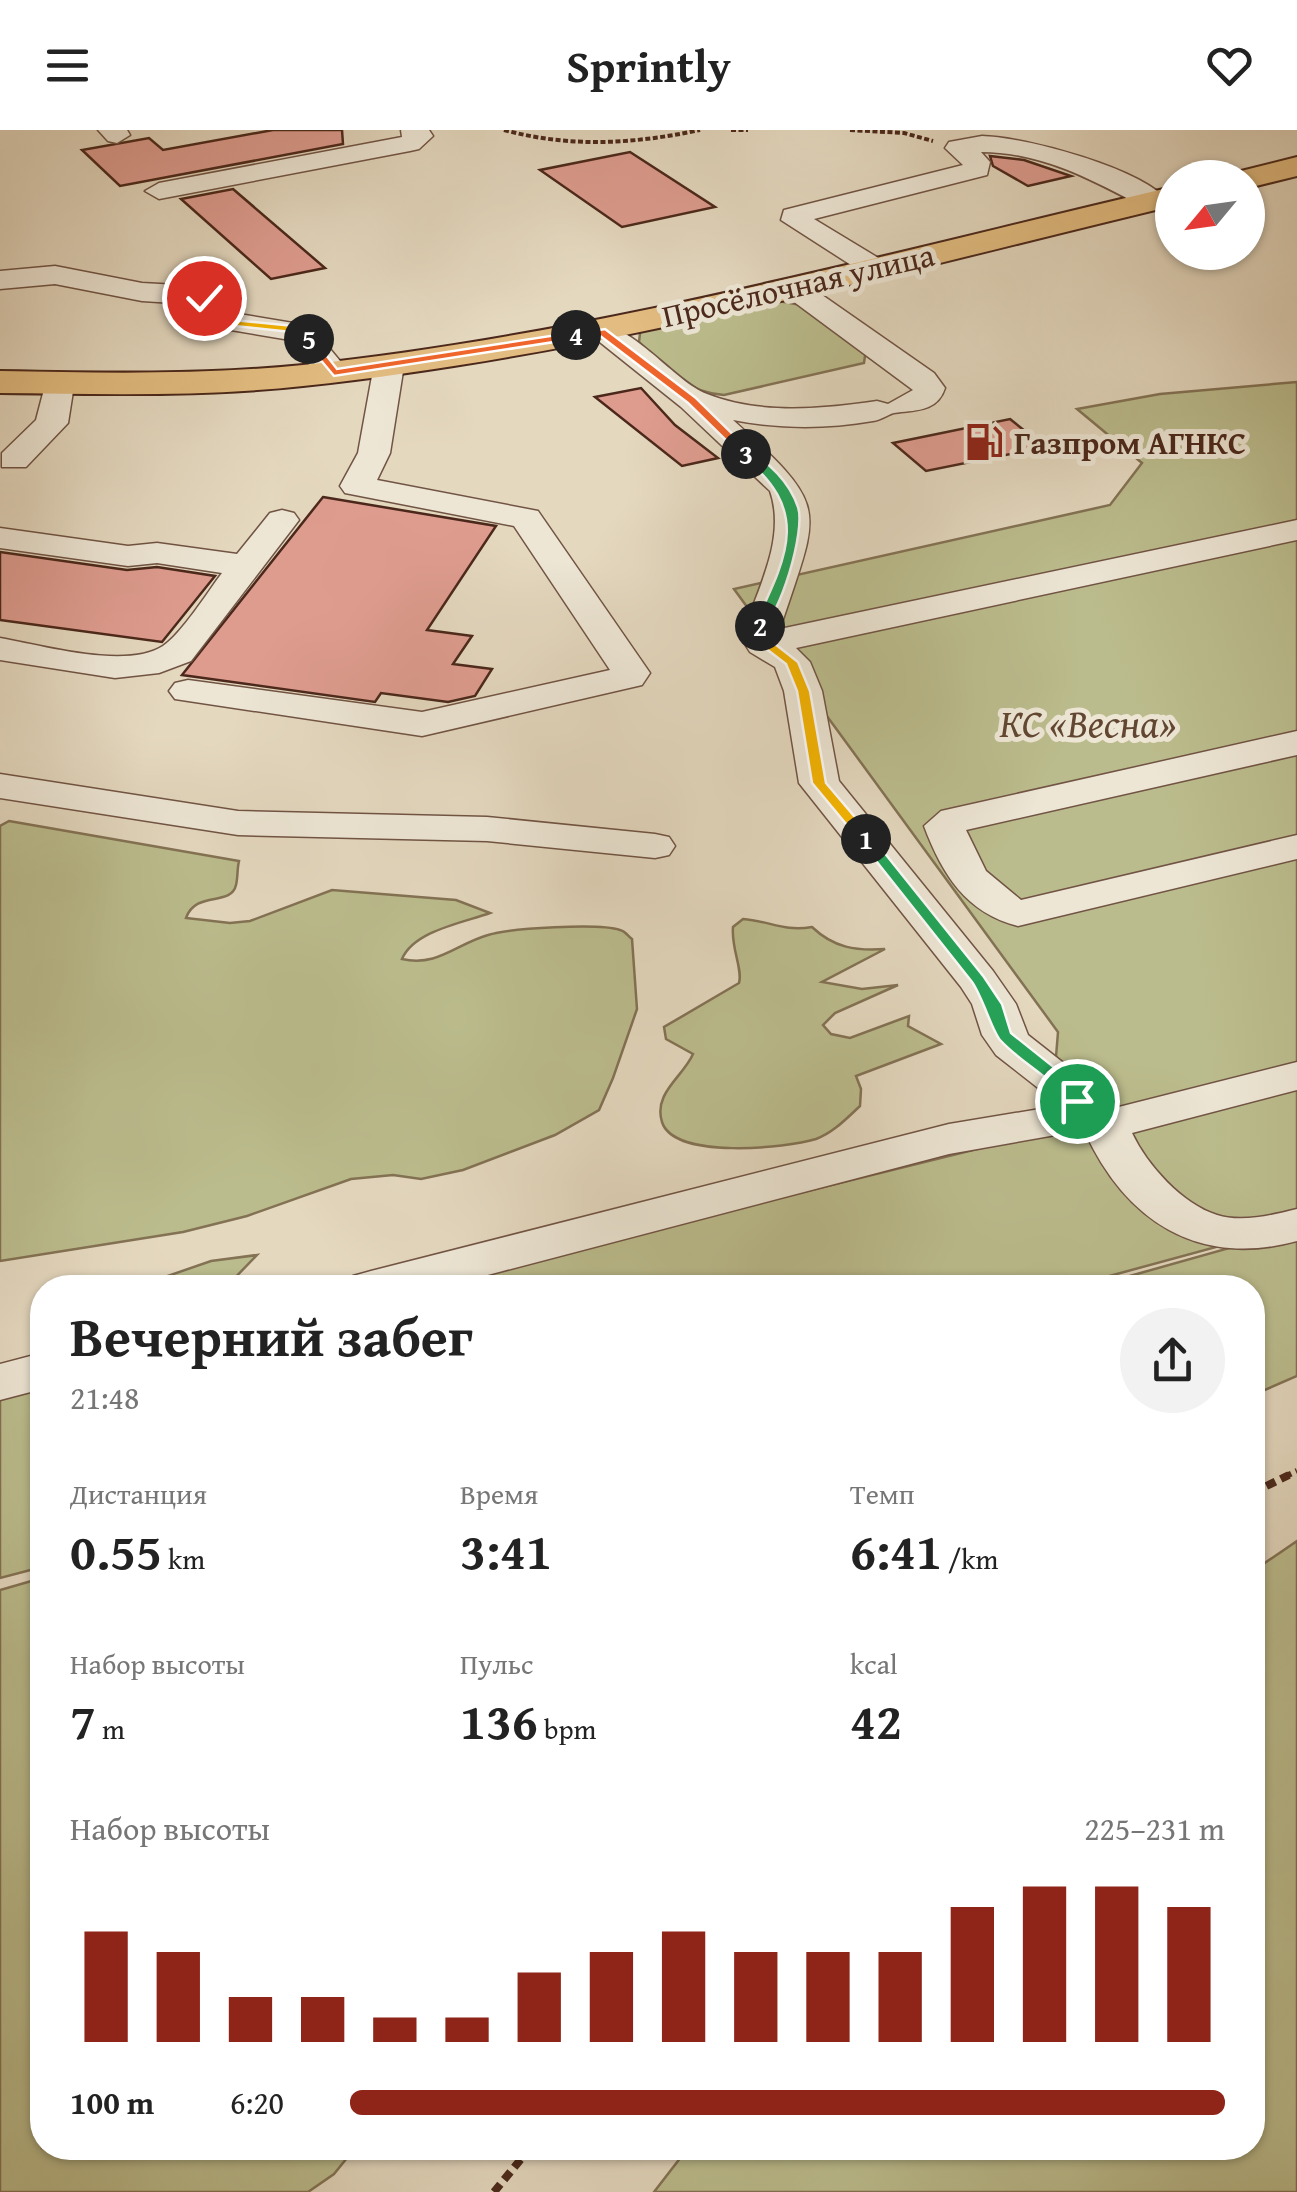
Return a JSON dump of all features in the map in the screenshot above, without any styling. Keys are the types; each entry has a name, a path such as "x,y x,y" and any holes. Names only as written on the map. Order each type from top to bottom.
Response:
{"main road":[{"path":"1265,171 1297,166"},
{"name":"Просёлочная улица","path":"0,382 58,385 318,374 389,365 601,331 1155,201"}],"street":[{"path":"159,191 410,143 420,136 414,130"},
{"path":"958,148 999,136 1025,136 1113,180 1155,196"},
{"path":"874,268 794,216 978,169 977,162 958,148"},
{"path":"0,280 55,275 142,292 196,295 209,301 230,322 300,332 318,374"},
{"path":"692,400 732,411 825,419 890,408 927,395 929,388 923,380 792,287"},
{"path":"421,1275 949,1139 1069,1119 1076,1111 1077,1101 1064,1083 1004,1036 994,1004 978,980 908,888 819,783 804,691 792,662 763,644 758,629 778,589 794,532 793,508 775,476 692,400 601,331"},
{"path":"188,690 422,724 629,677 631,673 534,524 526,518 357,486 374,453 389,365"},
{"path":"5,464 52,423 58,385"},
{"path":"0,649 130,668 160,664 178,653 282,520"},
{"path":"763,644 1297,530"},
{"path":"0,538 128,556 157,553 246,566"},
{"path":"1297,743 955,820 944,826 953,851 975,886 1000,908 1018,914 1297,847"},
{"path":"0,786 238,823 487,829 655,846"},
{"path":"1297,1076 1104,1125 1115,1150 1152,1192 1200,1227 1263,1234 1297,1225"},
{"path":"0,1382 30,1374"}],"path":[{"path":"504,130 538,140 590,145 632,143 700,130"},
{"path":"731,130 748,130"},
{"path":"850,130 904,133 958,148"},
{"path":"1113,180 1155,173"},
{"path":"1265,1487 1297,1471"},
{"path":"494,2192 520,2160"}],"green space":[{"path":"767,299 807,306 866,349 864,363 724,395 687,384 639,342 640,333 648,326"},
{"name":"КС «Весна»","path":"1297,382 1297,1225 1113,1275 468,1275 1050,1131 1058,1032 734,589 1110,505 1142,463 1077,409 1160,394"},
{"path":"9,821 239,861 233,892 197,904 186,918 250,921 332,890 456,900 490,913 428,935 408,949 402,959 426,960 488,935 515,930 575,927 622,931 632,939 637,1009 599,1110 555,1135 463,1170 421,1179 393,1175 351,1179 247,1216 183,1232 0,1261 0,826"},
{"path":"743,919 785,927 812,927 846,947 885,949 822,982 862,989 898,985 835,1013 823,1025 831,1034 850,1038 909,1016 908,1026 941,1044 856,1076 861,1089 860,1106 816,1139 733,1148 687,1142 671,1134 662,1122 662,1102 693,1054 666,1039 664,1027 739,983 733,927"},
{"path":"1297,1229 1297,1376 1265,1390 1265,1275 1133,1275"},
{"path":"257,1255 238,1275 171,1275 211,1261"},
{"path":"30,1382 30,1570 0,1578 0,1390"},
{"path":"1297,1541 1297,2192 654,2192 679,2160 1265,2160 1265,1563"},
{"path":"30,1581 30,2160 345,2160 334,2174 308,2192 0,2192 0,1590"}],"building":[{"path":"273,130 342,130 343,144 120,186 82,150 149,138 163,150"},
{"path":"630,152 715,207 622,227 540,170"},
{"path":"990,156 1024,160 1071,176 1028,186 993,166"},
{"path":"233,189 325,268 271,279 181,199"},
{"path":"641,388 675,425 718,458 682,466 595,397"},
{"path":"1010,419 1045,447 926,471 893,443"},
{"path":"323,497 496,526 427,630 472,636 453,664 492,669 475,696 448,702 381,693 375,702 182,675"},
{"path":"0,552 127,570 157,567 215,576 162,642 0,620"}],"place":[{"name":"Газпром АГНКС","path":"984,442"}],"route":[{"path":"204,298 240,326 282,327 300,332 334,373 601,331 722,426 775,476 786,489 793,508 794,532 778,589 758,629 763,644 792,662 804,691 819,783 908,888 978,980 994,1004 1004,1036 1064,1083 1077,1101"}]}
